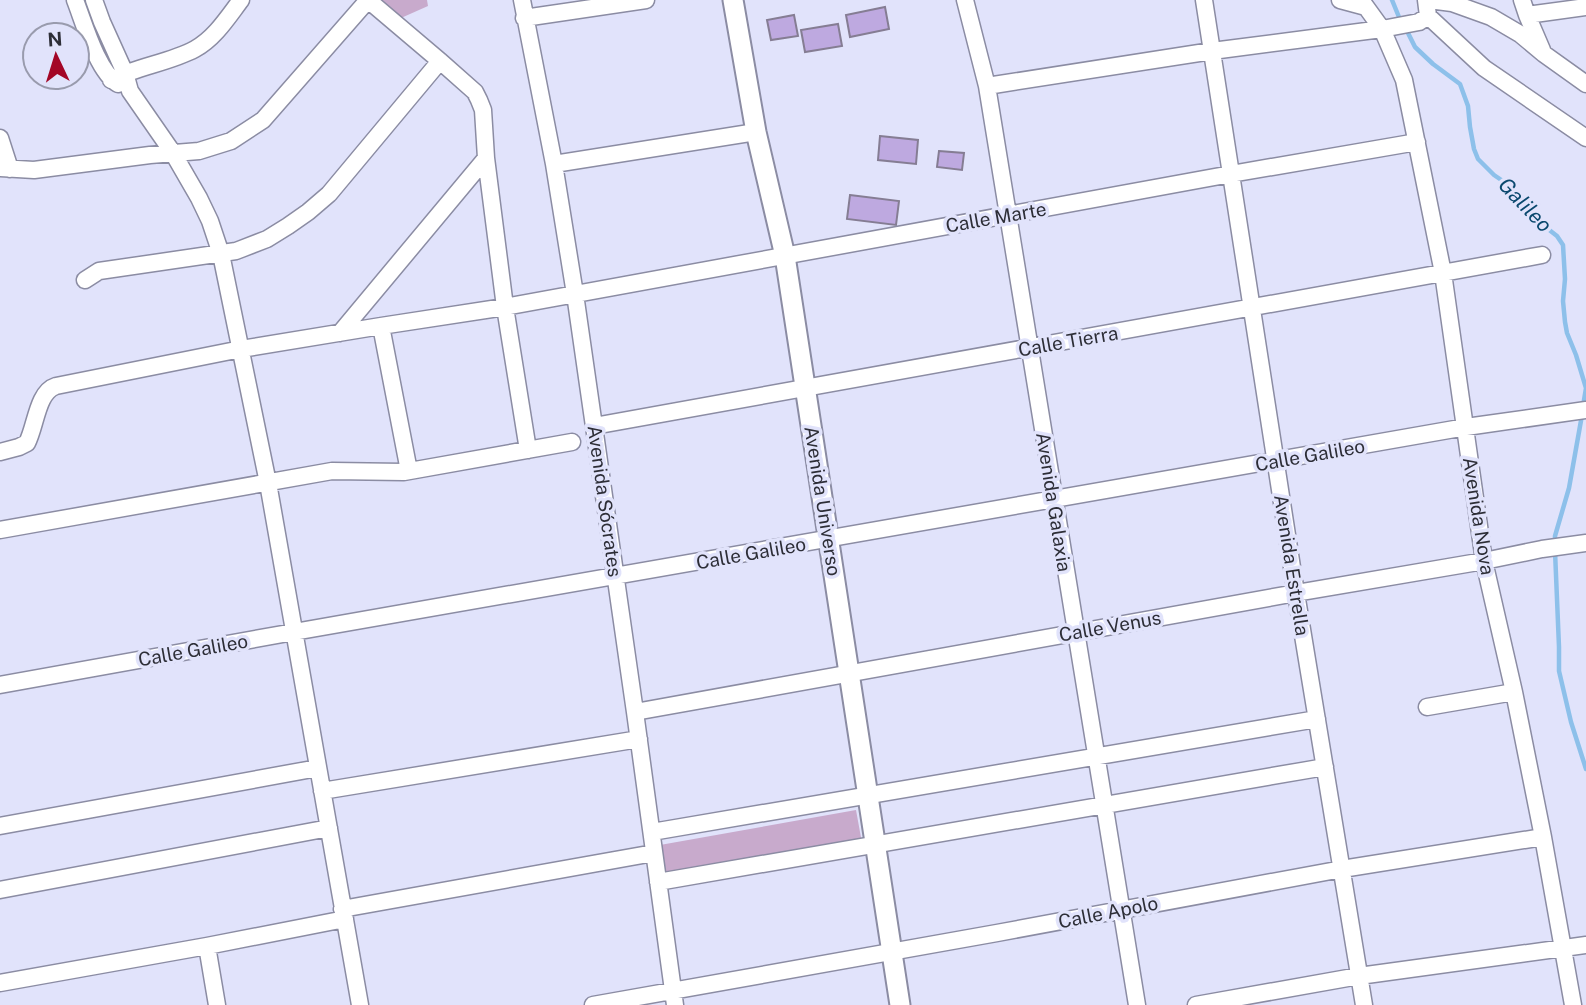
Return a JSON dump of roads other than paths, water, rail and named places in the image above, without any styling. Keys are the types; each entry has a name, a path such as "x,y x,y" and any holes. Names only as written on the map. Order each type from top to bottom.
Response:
{"street":[{"path":"75,0 103,69 118,76 196,48 212,37 242,0"},
{"path":"94,0 118,76 173,153 210,221 221,254 268,483 360,1005"},
{"path":"0,138 5,168 34,170 214,148 231,141 263,120 368,0 475,92 479,100 505,307 528,450"},
{"name":"Avenida Sócrates","path":"522,0 554,164 575,295 674,998"},
{"path":"524,18 646,0"},
{"name":"Avenida Universo","path":"733,0 756,132 785,256 900,1005"},
{"name":"Avenida Galaxia","path":"965,0 987,86 1137,1005"},
{"name":"Avenida Estrella","path":"1204,0 1296,593 1364,1005"},
{"path":"1340,0 1363,4"},
{"path":"987,86 1212,51 1388,28 1426,10 1452,3 1491,17 1520,34 1586,84"},
{"name":"Avenida Nova","path":"1363,4 1388,28 1404,80 1443,273 1484,561 1514,692 1573,1005"},
{"path":"1544,54 1525,8 1586,6"},
{"path":"1426,10 1484,68 1586,138"},
{"path":"85,280 99,271 221,254 267,239 308,212 329,194 440,61"},
{"path":"554,164 756,132"},
{"name":"Calle Marte","path":"0,452 27,443 44,396 50,388 241,349 575,295 1417,142"},
{"path":"340,333 486,158"},
{"name":"Calle Tierra","path":"594,426 1542,255"},
{"path":"381,326 409,471"},
{"name":"Calle Galileo","path":"0,685 1275,461 1586,410"},
{"path":"0,530 332,471 409,471 572,442"},
{"name":"Calle Venus","path":"635,712 1542,549 1583,544"},
{"path":"1427,707 1514,692"},
{"path":"652,832 1317,719"},
{"path":"322,791 639,739"},
{"path":"658,883 1325,767"},
{"path":"0,826 318,768"},
{"path":"0,890 329,828"},
{"name":"Calle Apolo","path":"593,1005 674,998 891,952 1342,869 1543,837"},
{"path":"0,983 207,946 344,914 654,853"},
{"path":"1196,1005 1359,976 1586,944"},
{"path":"207,946 217,1005"}],"waterway":[{"name":"Galileo","path":"1392,0 1401,22"},
{"name":"Galileo","path":"1406,29 1415,47 1460,84 1468,106 1478,159 1494,175 1513,188 1563,245 1565,322 1586,388 1583,406"},
{"name":"Galileo","path":"1555,542 1569,488 1582,415"},
{"name":"Galileo","path":"1555,551 1559,671 1586,769"}]}
